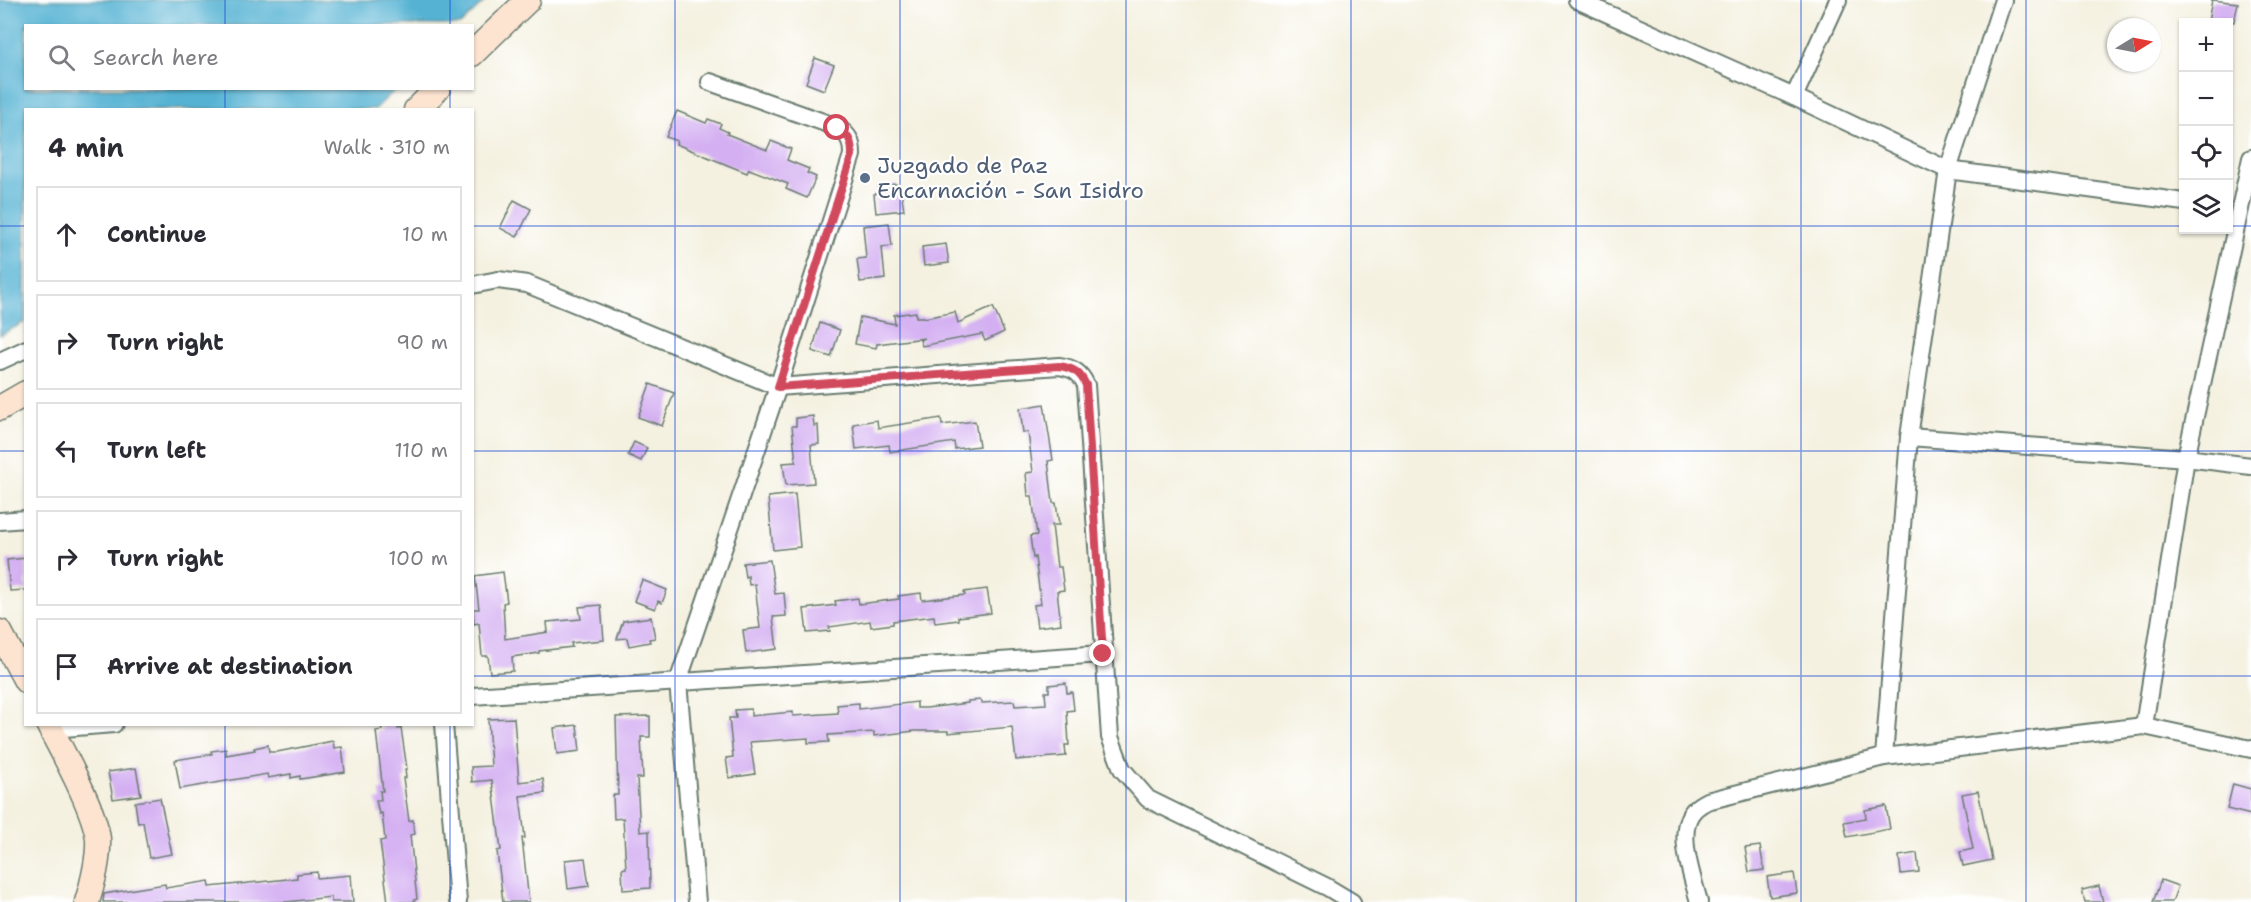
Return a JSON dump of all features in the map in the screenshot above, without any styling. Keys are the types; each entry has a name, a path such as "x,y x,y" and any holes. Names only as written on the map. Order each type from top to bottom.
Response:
{"main road":[{"path":"474,52 528,0"},
{"path":"418,108 436,90"},
{"path":"0,408 24,394"},
{"path":"0,632 24,677"},
{"path":"50,727 87,804 98,838 95,878 87,902"}],"street":[{"path":"1577,0 1794,97 1948,170 2179,201"},
{"path":"1794,97 1838,0"},
{"path":"1884,757 1910,437 1948,170 2003,0"},
{"path":"697,902 678,682 778,387 852,155 852,144 848,134 837,128 711,82"},
{"path":"2144,726 2187,459 2251,158"},
{"path":"474,285 498,280 526,285 778,387 1059,366 1072,368 1082,375 1086,385 1110,737 1122,769 1148,799 1327,886 1352,902"},
{"path":"0,361 24,350"},
{"path":"1910,437 2251,466"},
{"path":"0,520 24,519"},
{"path":"474,696 1103,654"},
{"path":"50,727 71,726"},
{"path":"444,726 458,902"},
{"path":"1699,902 1686,853 1685,831 1693,810 1707,801 1884,757 2144,726 2251,749"}],"water":[{"path":"0,0 486,0 461,24 24,24 24,90 395,90 376,108 24,108 24,323 0,335"}],"building":[{"path":"2212,0 2238,3 2234,22 2233,18 2209,18"},
{"path":"815,58 834,65 824,90 806,83"},
{"path":"677,111 706,123 708,119 721,124 719,128 728,132 727,134 767,150 771,141 791,149 787,160 809,169 807,173 816,177 807,198 786,189 788,184 749,169 747,173 676,144 677,141 666,137"},
{"path":"896,184 897,192 901,191 904,210 876,213 874,194 879,193 878,186"},
{"path":"514,200 531,209 517,237 500,228"},
{"path":"889,223 892,246 882,247 885,279 860,282 857,259 866,258 863,226"},
{"path":"946,244 949,263 924,266 922,247"},
{"path":"993,307 1004,332 985,341 982,334 922,346 920,340 925,338 877,344 876,348 855,344 860,317 895,324 894,315 916,312 916,317 924,318 955,312 958,323"},
{"path":"820,323 840,330 831,357 812,351"},
{"path":"650,384 674,393 662,426 638,417"},
{"path":"1044,404 1053,460 1048,461 1053,503 1056,503 1059,525 1052,525 1057,567 1061,567 1064,590 1057,591 1061,624 1037,627 1034,605 1041,604 1030,536 1037,535 1032,496 1028,496 1026,473 1033,472 1028,432 1023,433 1020,408"},
{"path":"813,416 814,426 818,425 819,444 811,445 814,483 786,485 783,463 796,462 792,426 796,426 796,418"},
{"path":"941,418 942,425 975,421 979,446 955,449 954,442 890,452 889,445 856,449 853,424 877,420 878,428"},
{"path":"634,442 647,448 641,461 628,455"},
{"path":"795,494 800,547 773,550 768,497"},
{"path":"24,558 24,590 10,591 7,560"},
{"path":"770,560 775,594 784,593 786,616 773,617 777,649 746,653 743,630 760,628 755,584 749,585 743,563"},
{"path":"503,572 507,602 503,603 505,639 548,632 547,622 581,619 579,607 601,605 604,640 571,643 572,647 512,657 513,671 490,673 488,656 482,656 479,623 474,624 474,609 479,609 475,576"},
{"path":"642,580 667,590 662,603 658,601 655,609 634,601"},
{"path":"987,589 991,613 958,617 958,620 935,623 934,616 893,621 893,624 871,627 870,621 829,627 830,631 807,633 804,609 836,605 835,601 858,598 859,604 899,599 898,596 921,593 922,600 965,595 964,592"},
{"path":"651,617 655,638 649,639 650,642 629,646 627,638 617,639 623,621"},
{"path":"1066,683 1067,693 1072,692 1074,710 1067,711 1069,745 1065,745 1066,756 1016,760 1012,727 948,733 948,731 915,731 874,736 874,732 828,735 829,742 808,743 808,738 750,742 755,774 729,778 726,758 733,757 729,718 736,718 735,710 751,709 751,716 793,712 793,716 838,713 837,705 859,703 859,709 917,702 917,708 926,708 981,700 982,703 1014,701 1015,706 1046,704 1045,692 1049,692 1049,685"},
{"path":"650,716 650,737 641,737 643,778 637,778 640,832 649,831 650,888 623,890 622,869 626,868 623,818 614,819 613,795 618,795 616,717"},
{"path":"514,718 519,782 543,779 545,793 520,796 529,902 503,902 497,851 501,850 492,780 472,782 471,767 491,766 488,719"},
{"path":"577,725 580,751 557,754 554,728"},
{"path":"381,726 401,728 407,769 405,769 406,778 403,778 409,821 413,820 415,834 410,835 417,899 414,902 388,902 380,841 385,840 382,813 379,814 376,800 381,800 380,791 383,791 376,731 382,730"},
{"path":"333,741 334,748 342,747 345,772 300,779 300,776 291,778 291,774 268,778 267,774 180,789 175,760 212,754 211,751 226,749 226,755 255,750 254,748 268,745 269,752 277,752"},
{"path":"136,768 141,795 113,799 108,772"},
{"path":"2233,784 2251,789 2251,815 2227,809"},
{"path":"1978,791 1992,860 1963,866 1960,852 1973,849 1962,794"},
{"path":"160,798 172,854 149,858 143,822 138,823 135,802"},
{"path":"1886,806 1890,829 1847,837 1844,822 1866,818 1865,810"},
{"path":"1760,846 1764,870 1749,872 1745,848"},
{"path":"1917,853 1919,872 1901,874 1899,856"},
{"path":"585,858 589,886 568,889 565,860"},
{"path":"317,872 317,878 351,875 353,902 331,902 331,897 286,902 103,902 104,894 165,884 166,888 209,881 210,887 297,878 297,874"},
{"path":"1794,873 1797,893 1770,897 1767,877"},
{"path":"2161,880 2178,886 2172,902 2153,902"},
{"path":"2099,886 2103,902 2085,902 2082,890"}],"place":[{"name":"Juzgado de Paz Encarnación - San Isidro","path":"865,178"}],"route":[{"path":"837,128 848,134 852,144 852,155 778,387 1059,366 1072,368 1082,375 1086,385 1103,654"}]}
